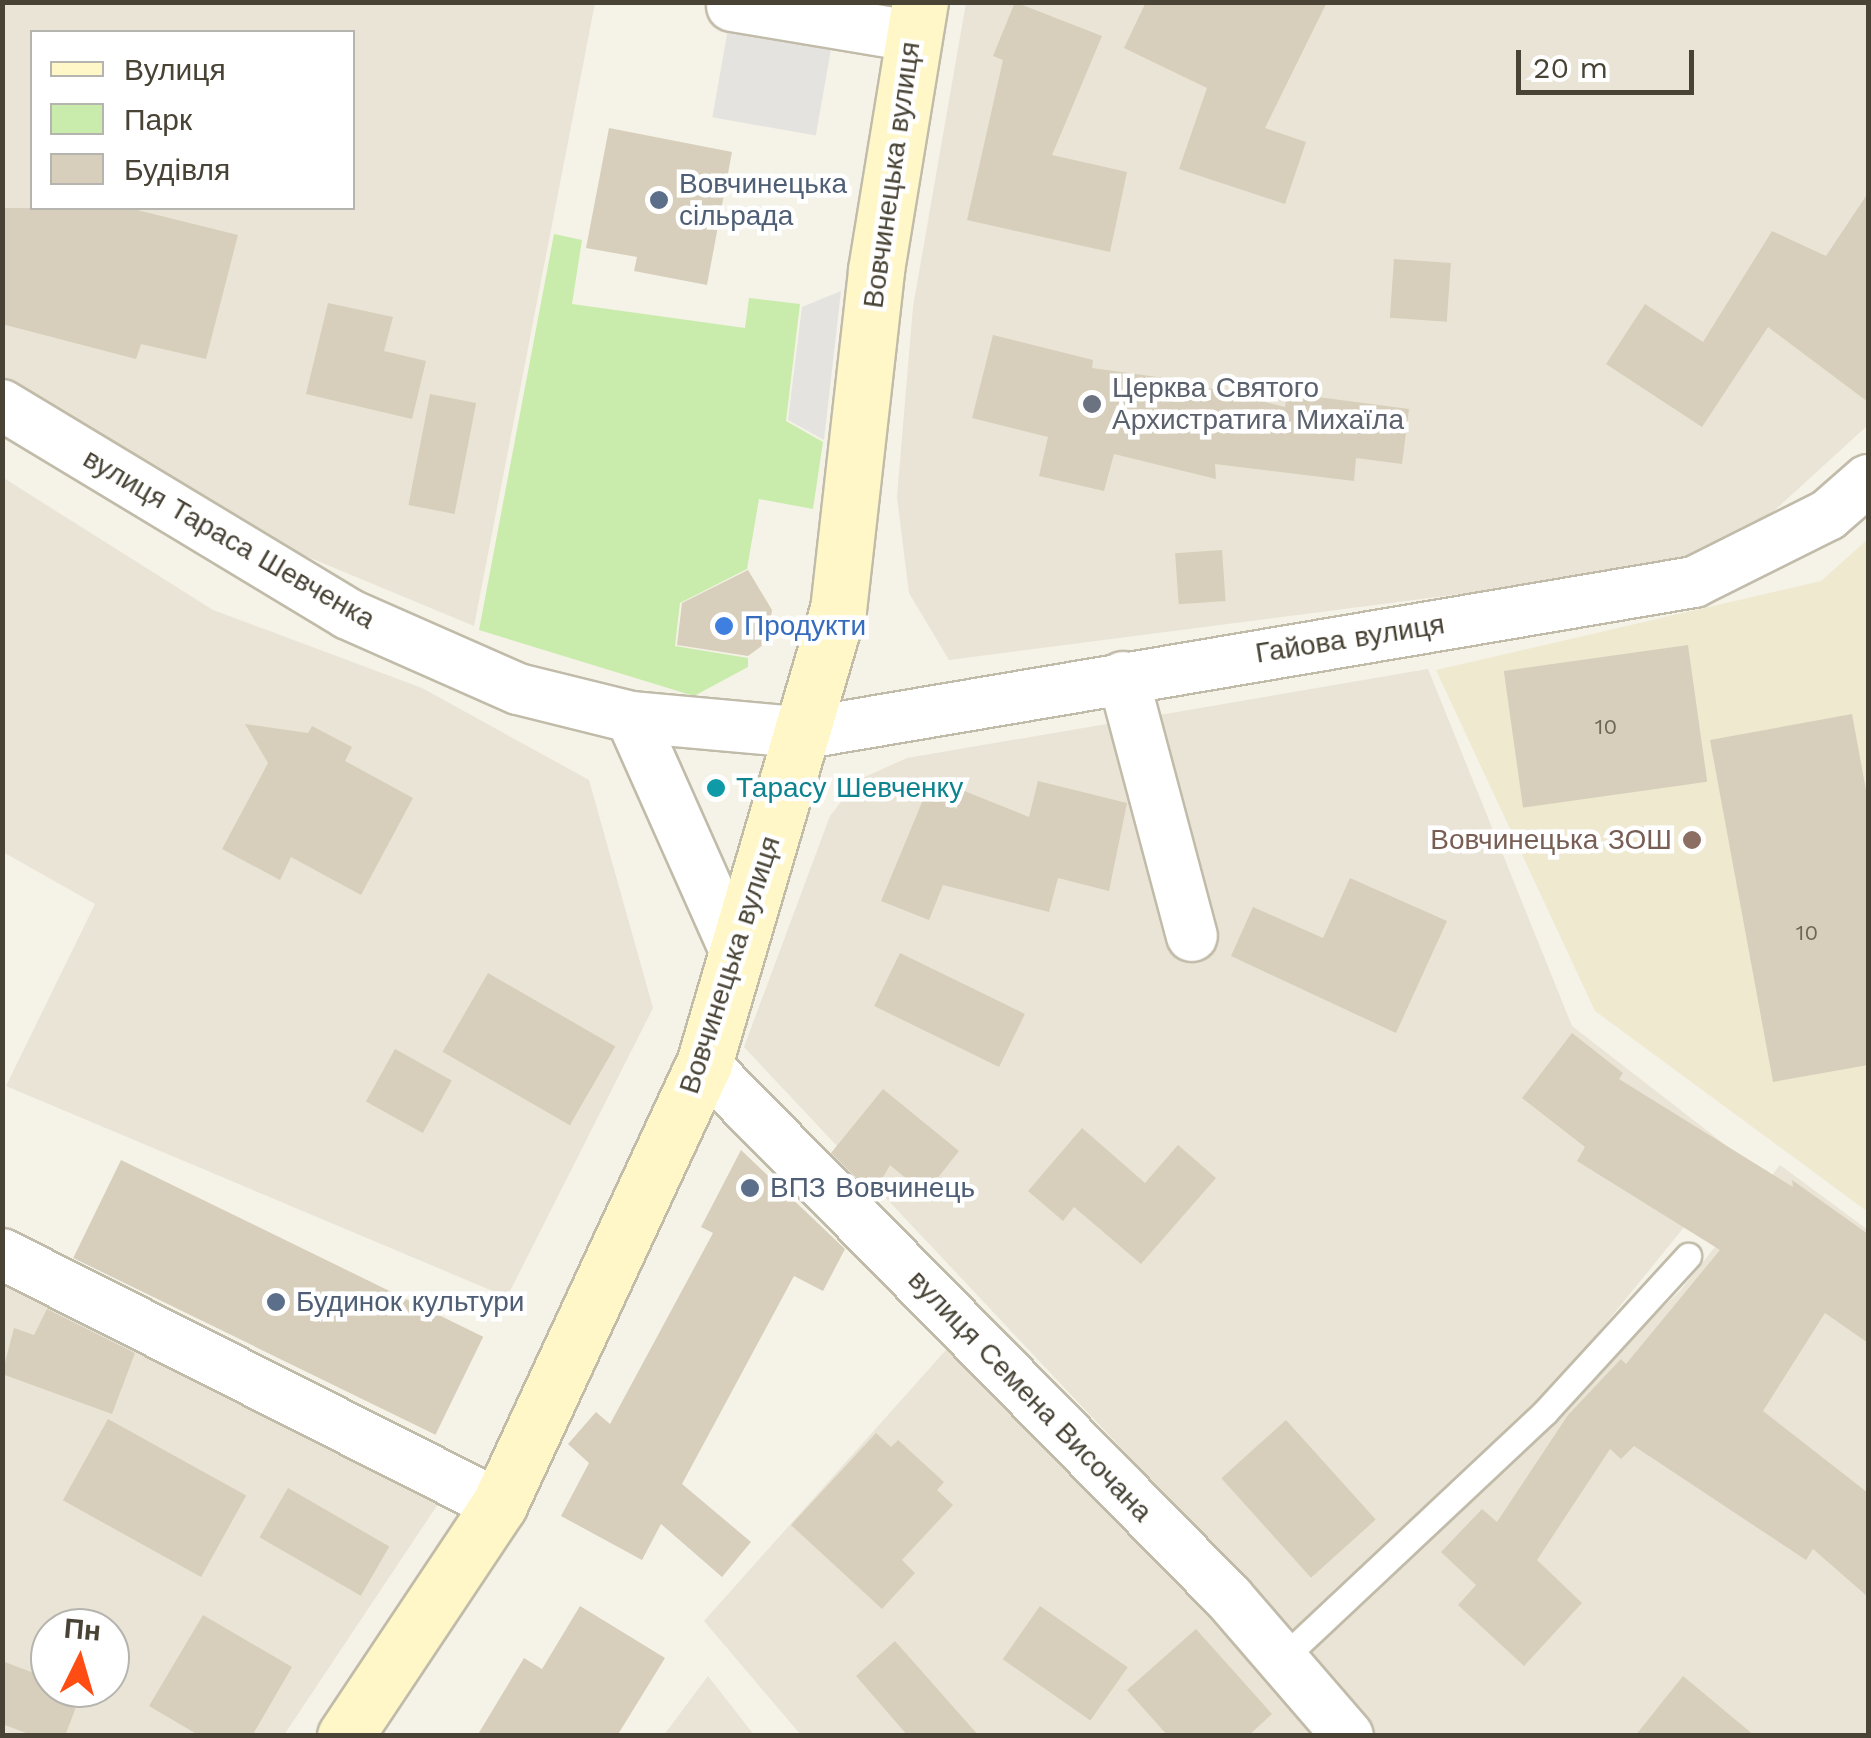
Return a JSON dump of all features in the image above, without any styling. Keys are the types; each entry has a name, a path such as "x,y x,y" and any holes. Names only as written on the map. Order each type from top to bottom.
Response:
{"street":[{"path":"732,6 916,19"},
{"name":"Вовчинецька вулиця","path":"346,1736 498,1504 704,1064 734,948 806,733 838,610 876,270 916,19"},
{"name":"вулиця Тараса Шевченка","path":"2,405 348,614 518,689 631,717 806,733"},
{"name":"Гайова вулиця","path":"806,733 1694,582 1828,515 1868,480"},
{"path":"1124,677 1192,936"},
{"path":"631,717 734,948"},
{"name":"вулиця Семена Височана","path":"704,1064 1282,1659 1348,1736"},
{"path":"2,1254 498,1504"}],"lane":[{"path":"1282,1659 1545,1412 1688,1256"}],"shaded area":[{"path":"2,3 595,3 474,626 229,524 3,382"},
{"path":"966,3 1868,3 1868,425 1742,540 1645,570 949,660 909,593 897,497 913,307"},
{"path":"732,6 835,24 816,136 712,117"},
{"path":"841,291 824,440 788,420 802,307"},
{"path":"2,477 213,610 422,688 589,780 653,1008 507,1297 6,1086 95,904 3,852"},
{"name":"Вовчинецька ЗОШ","path":"1868,539 1868,1212 1595,1011 1436,670 1821,581"},
{"path":"1428,669 1572,1026 1741,1157 1534,1412 1294,1632 744,1047 830,816 858,780 907,758"},
{"path":"1780,1165 1868,1230 1868,1735 1375,1735 1303,1652 1680,1291"},
{"path":"2,1279 442,1498 284,1735 3,1735"},
{"path":"954,1341 1274,1677 1321,1735 801,1735 704,1621"},
{"path":"708,1676 754,1735 664,1735"}],"green space":[{"path":"554,234 582,240 572,304 745,328 749,298 800,304 786,421 823,442 813,509 759,499 747,569 680,603 675,646 748,658 748,667 694,696 479,630"}],"building":[{"path":"1015,2 1102,36 1052,155 1127,172 1110,252 967,220 1003,60 993,56"},
{"path":"1146,2 1327,2 1265,128 1306,142 1285,204 1179,169 1207,88 1124,48"},
{"name":"Вовчинецька сільрада","path":"609,128 732,152 707,285 634,271 637,257 586,248"},
{"path":"1868,193 1868,402 1768,327 1702,427 1606,364 1645,304 1703,342 1772,231 1826,256"},
{"path":"2,208 137,210 238,235 206,359 141,344 136,359 2,324"},
{"path":"1394,259 1451,263 1447,322 1390,318"},
{"path":"328,303 393,317 384,351 426,361 412,419 306,394"},
{"name":"Церква Святого Архистратига Михаїла","path":"993,335 1093,360 1092,368 1172,379 1285,407 1287,393 1409,409 1402,464 1356,458 1354,481 1215,464 1216,479 1114,454 1104,491 1039,476 1048,437 972,418"},
{"path":"430,394 476,403 455,514 408,505"},
{"path":"1222,550 1226,601 1179,604 1175,553"},
{"name":"Продукти","path":"748,570 772,610 767,642 748,656 677,645 682,603"},
{"path":"1688,645 1707,782 1523,808 1504,671"},
{"path":"1852,714 1868,801 1868,1065 1773,1082 1710,740"},
{"path":"245,724 308,733 312,726 352,747 345,761 413,798 361,895 291,857 280,880 222,849 268,763"},
{"path":"932,778 1029,817 1038,781 1127,803 1109,891 1058,878 1049,912 943,885 929,920 881,901"},
{"path":"1350,878 1447,921 1396,1033 1231,956 1253,907 1323,938"},
{"path":"900,953 1025,1014 999,1067 874,1006"},
{"path":"488,973 615,1046 570,1125 443,1052"},
{"path":"1572,1033 1623,1073 1619,1079 1793,1187 1792,1180 1868,1234 1868,1343 1825,1313 1763,1411 1868,1493 1868,1597 1813,1549 1806,1560 1634,1446 1621,1459 1610,1449 1537,1560 1582,1603 1524,1666 1458,1605 1476,1585 1441,1552 1482,1509 1497,1522 1568,1415 1621,1359 1626,1364 1720,1250 1577,1161 1585,1147 1522,1098"},
{"path":"395,1049 452,1081 423,1133 366,1101"},
{"path":"883,1089 959,1151 925,1194 890,1165 873,1195 831,1153"},
{"path":"1082,1128 1145,1183 1178,1145 1216,1178 1141,1264 1074,1207 1063,1221 1028,1191"},
{"path":"741,1150 845,1249 823,1291 794,1276 682,1484 751,1542 722,1577 661,1524 642,1560 561,1516 589,1463 568,1444 596,1412 610,1424 713,1233 701,1227"},
{"name":"Будинок культури","path":"121,1160 483,1337 435,1435 73,1258"},
{"path":"47,1309 135,1353 112,1414 2,1374 14,1328 34,1335"},
{"path":"108,1419 246,1496 201,1577 63,1500"},
{"path":"1286,1420 1376,1520 1311,1578 1221,1478"},
{"path":"876,1433 891,1447 898,1440 944,1482 937,1490 953,1505 902,1560 915,1573 882,1609 791,1525"},
{"path":"288,1488 389,1546 361,1596 260,1537"},
{"path":"580,1606 665,1658 617,1736 477,1736 524,1658 542,1669"},
{"path":"1040,1606 1128,1667 1090,1721 1003,1659"},
{"path":"203,1615 292,1667 252,1736 200,1736 149,1706"},
{"path":"1196,1629 1272,1714 1248,1736 1168,1736 1127,1690"},
{"path":"895,1641 979,1736 908,1736 856,1676"},
{"path":"2,1661 30,1672 30,1708 76,1708 65,1736 34,1736 2,1724"},
{"path":"1683,1676 1755,1736 1635,1736"}],"place":[{"name":"Вовчинецька сільрада","path":"659,200"},
{"name":"Церква Святого Архистратига Михаїла","path":"1092,404"},
{"name":"Продукти","path":"724,626"},
{"name":"Тарасу Шевченку","path":"716,788"},
{"name":"Вовчинецька ЗОШ","path":"1692,840"},
{"name":"ВПЗ Вовчинець","path":"750,1188"},
{"name":"Будинок культури","path":"276,1302"}]}
